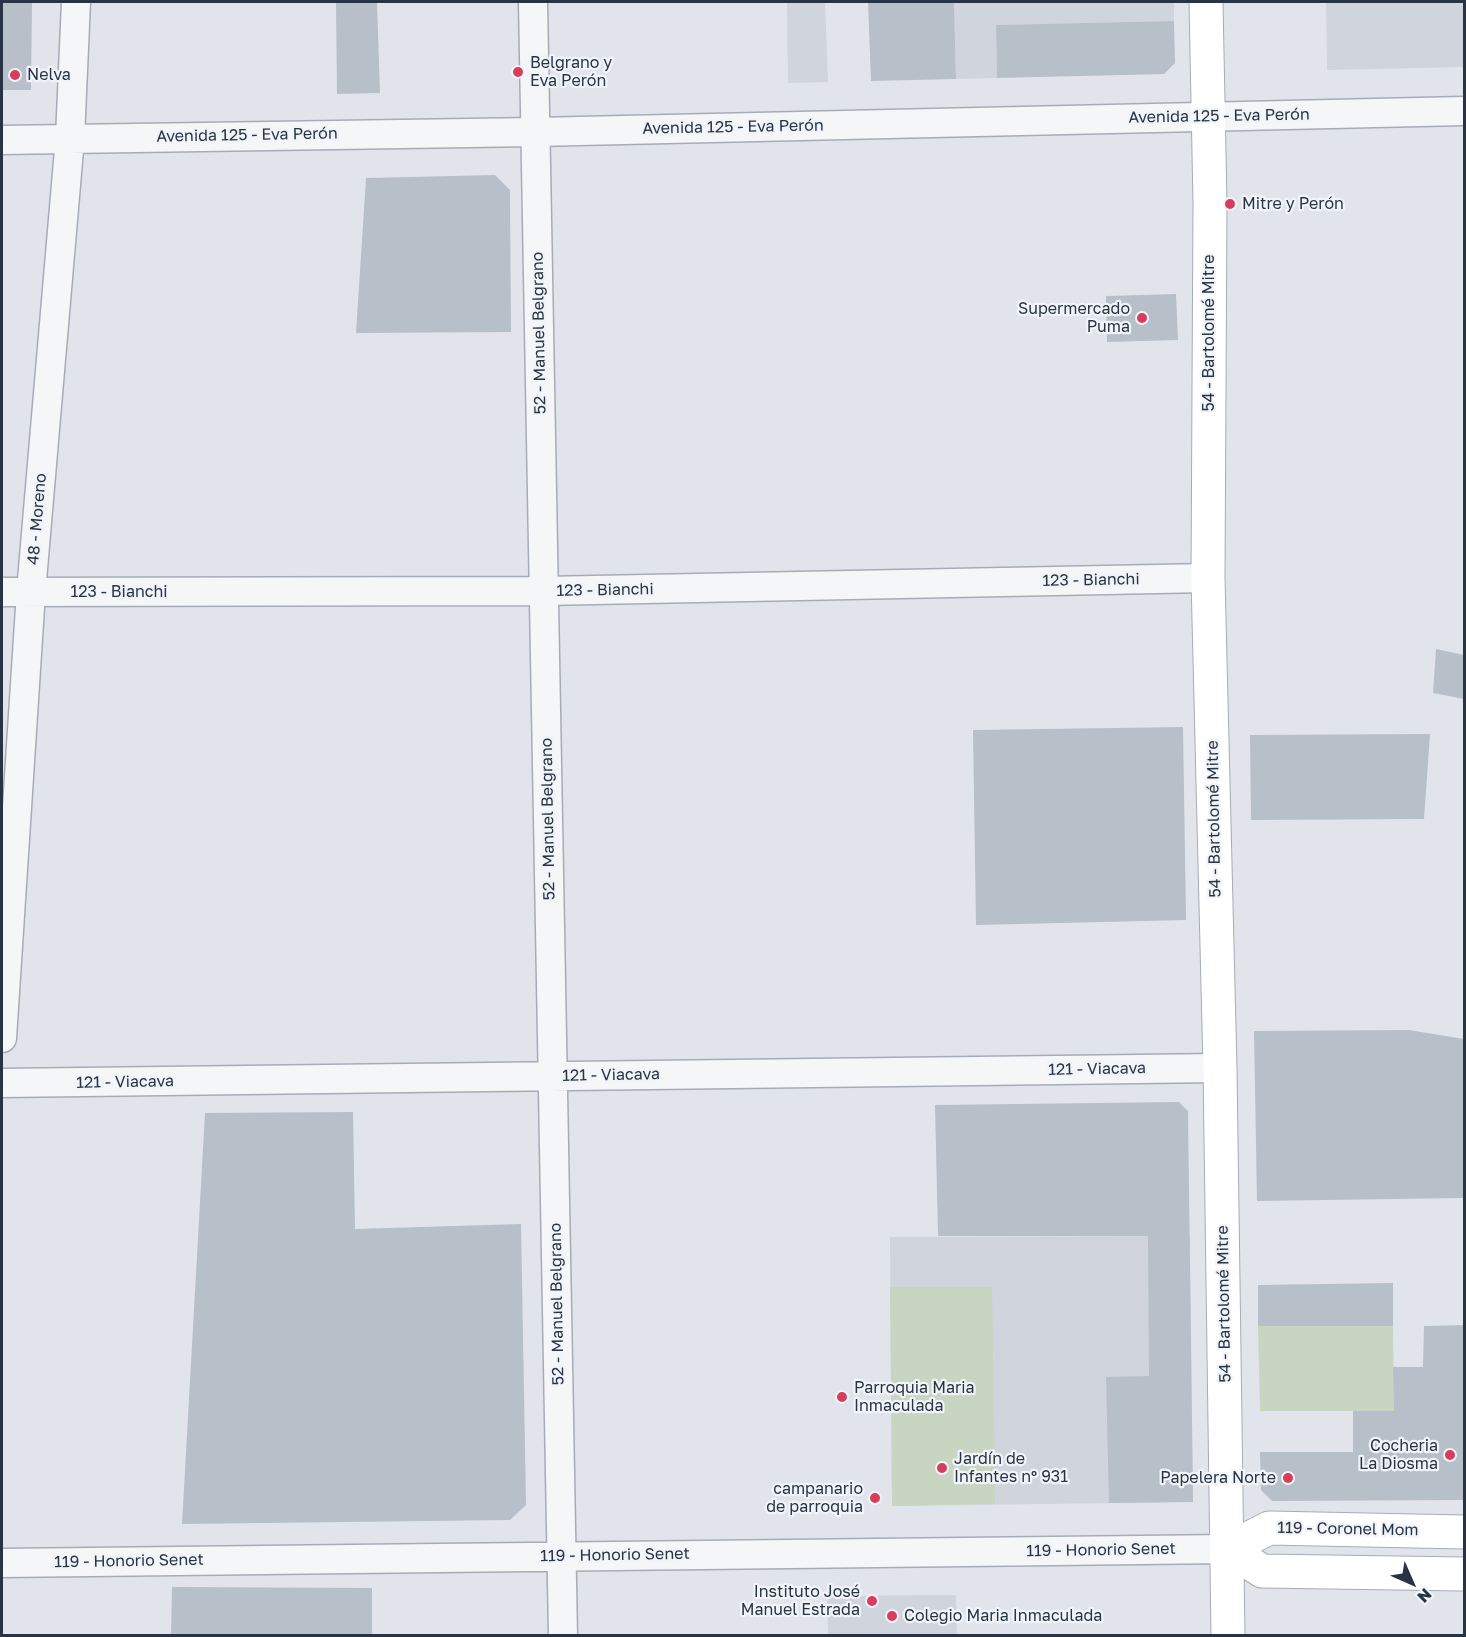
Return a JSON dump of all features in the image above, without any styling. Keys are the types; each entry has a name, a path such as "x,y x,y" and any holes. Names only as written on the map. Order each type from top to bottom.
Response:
{"street":[{"name":"48 - Moreno","path":"2,1038 31,592 70,138 76,2"},
{"name":"52 - Manuel Belgrano","path":"533,2 563,1635"},
{"name":"54 - Bartolomé Mitre","path":"1206,2 1208,578 1220,1068 1228,1635"},
{"name":"Avenida 125 - Eva Perón","path":"2,140 535,132 1464,111"},
{"name":"123 - Bianchi","path":"2,592 543,591 1208,578"},
{"name":"121 - Viacava","path":"2,1083 1220,1068"},
{"name":"119 - Coronel Mom","path":"1228,1549 1269,1528 1464,1532"},
{"name":"119 - Honorio Senet","path":"2,1563 1228,1549"},
{"path":"1228,1549 1262,1571 1464,1574"}],"shaded area":[{"path":"787,2 825,2 828,82 788,83"},
{"path":"954,2 1174,2 1174,21 996,25 997,78 956,79"},
{"path":"1326,2 1464,2 1464,67 1327,70"},
{"path":"1190,1236 1193,1502 892,1506 890,1237"},
{"name":"Colegio Maria Inmaculada","path":"956,1595 957,1635 828,1635 827,1596"}],"green space":[{"path":"890,1287 992,1287 995,1504 892,1506"},
{"path":"1258,1326 1393,1326 1394,1411 1260,1411"}],"building":[{"path":"2,2 32,2 31,90 2,90"},
{"path":"336,2 377,2 380,93 337,94"},
{"path":"868,2 954,2 956,79 871,81"},
{"path":"1174,21 1175,63 1164,74 997,78 996,25"},
{"path":"495,175 510,190 511,332 356,333 366,178"},
{"name":"Supermercado Puma","path":"1176,294 1178,340 1107,342 1106,296"},
{"path":"1436,649 1464,655 1464,699 1433,693"},
{"path":"1183,727 1186,920 976,925 973,730"},
{"path":"1430,734 1424,819 1251,820 1250,735"},
{"path":"1409,1030 1464,1039 1464,1198 1257,1201 1254,1031"},
{"path":"1179,1102 1188,1111 1193,1502 1109,1503 1106,1377 1149,1376 1148,1236 938,1236 935,1105"},
{"path":"353,1112 355,1229 521,1224 526,1505 510,1520 182,1524 205,1113"},
{"path":"1393,1283 1393,1326 1258,1326 1258,1285"},
{"path":"1464,1325 1464,1500 1272,1501 1261,1490 1260,1452 1353,1452 1353,1411 1394,1411 1393,1367 1423,1367 1424,1326"},
{"path":"172,1587 372,1588 372,1636 171,1636"}],"place":[{"name":"Belgrano y Eva Perón","path":"518,72"},
{"name":"Nelva","path":"15,75"},
{"name":"Mitre y Perón","path":"1230,204"},
{"name":"Supermercado Puma","path":"1142,318"},
{"name":"Parroquia Maria Inmaculada","path":"842,1397"},
{"name":"Cocheria La Diosma","path":"1450,1455"},
{"name":"Jardín de Infantes nº 931","path":"942,1468"},
{"name":"Papelera Norte","path":"1288,1478"},
{"name":"campanario de parroquia","path":"875,1498"},
{"name":"Instituto José Manuel Estrada","path":"872,1601"},
{"name":"Colegio Maria Inmaculada","path":"892,1616"}]}
